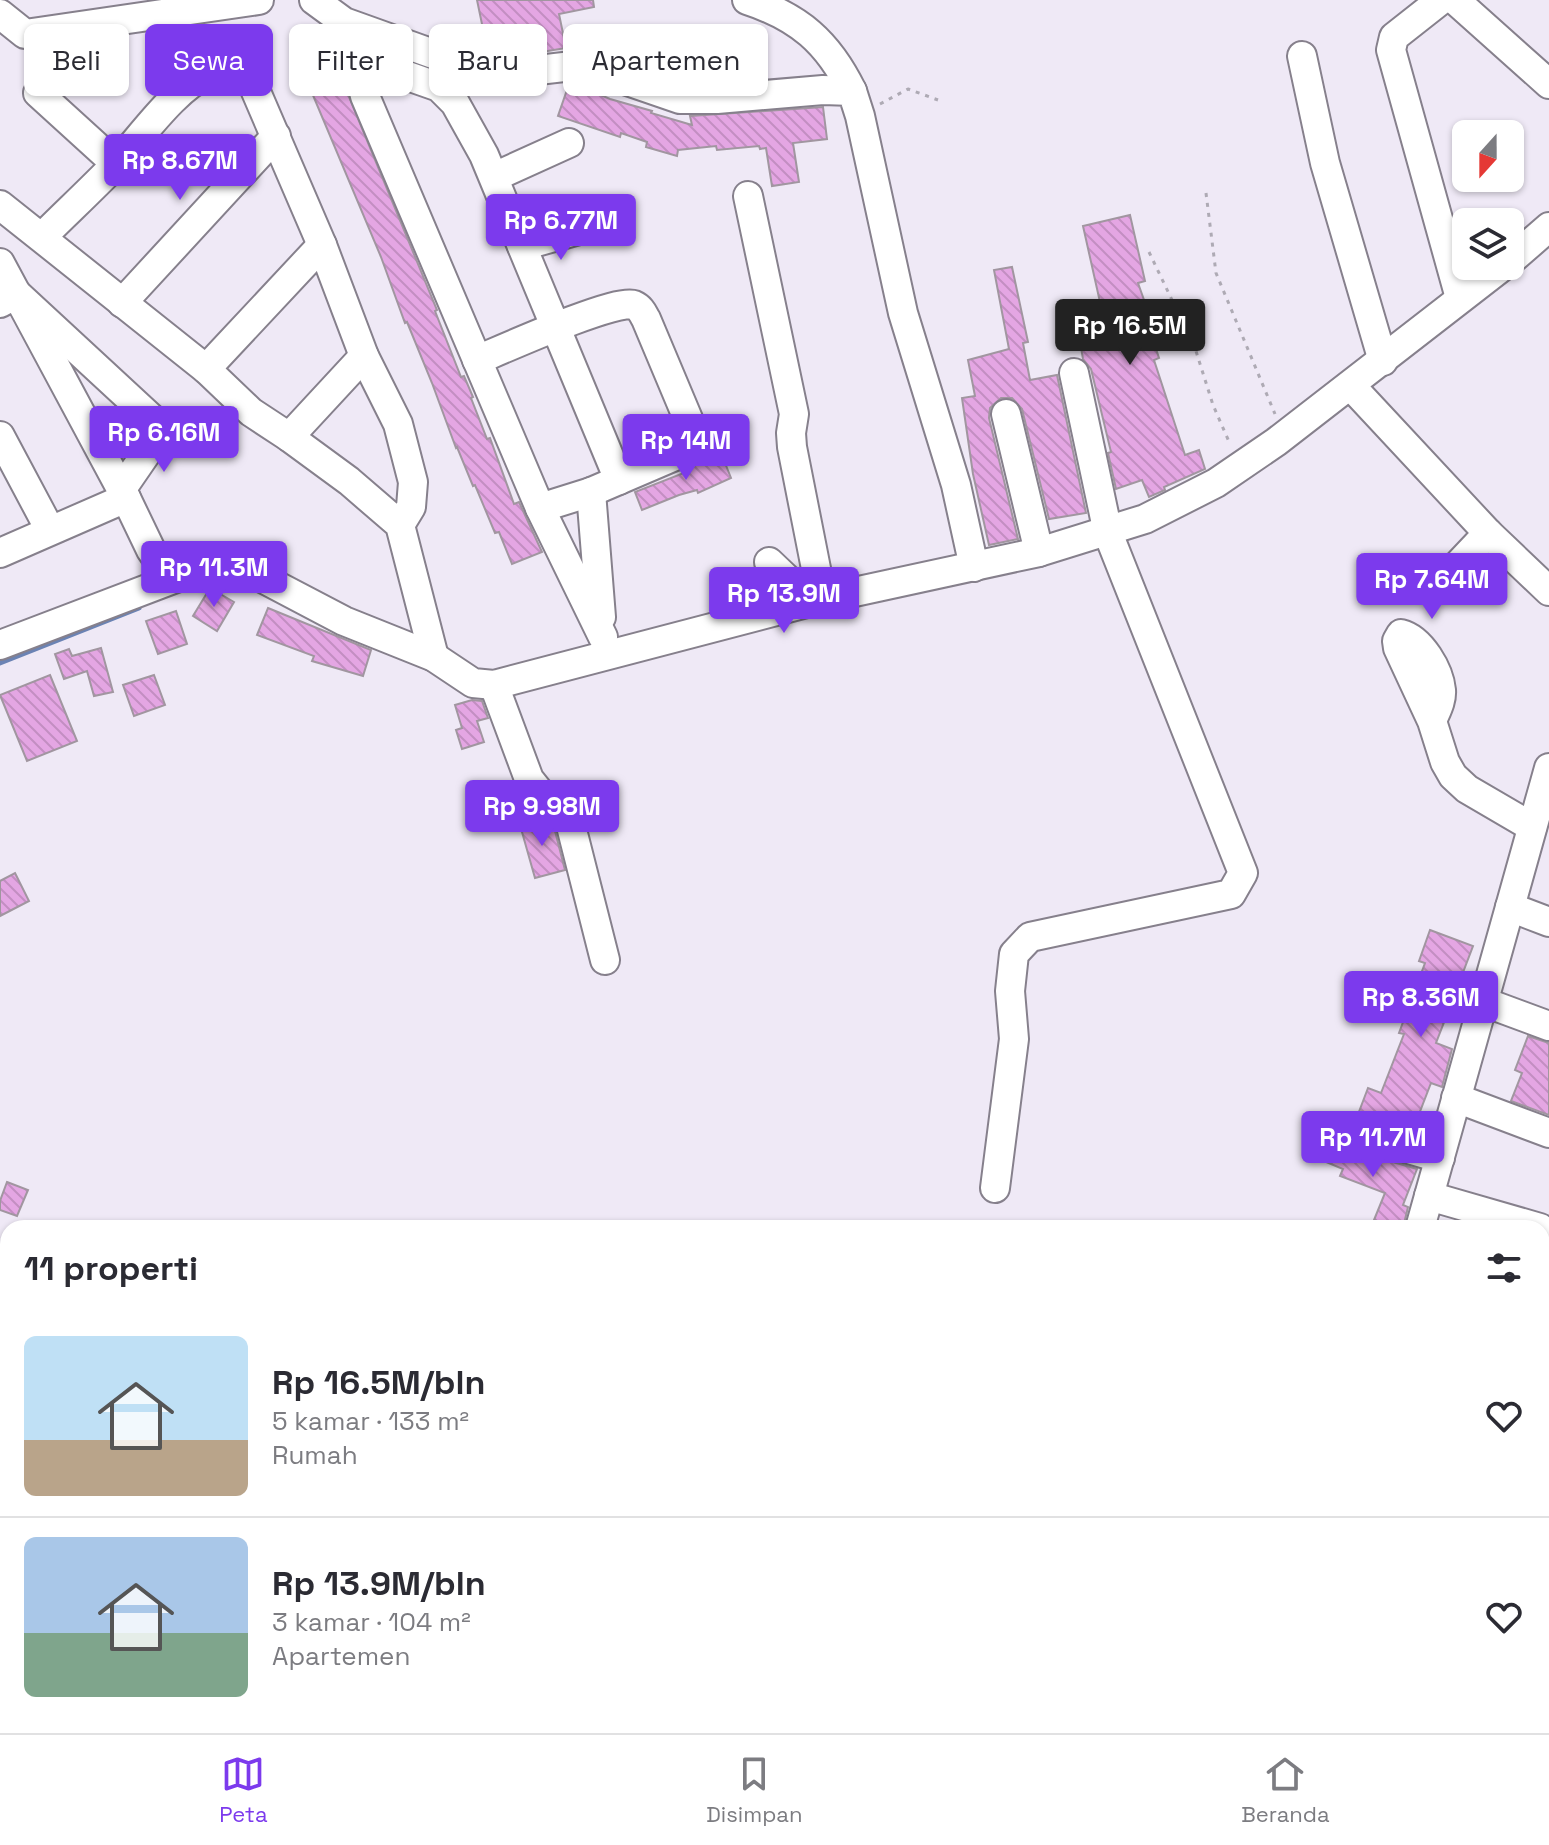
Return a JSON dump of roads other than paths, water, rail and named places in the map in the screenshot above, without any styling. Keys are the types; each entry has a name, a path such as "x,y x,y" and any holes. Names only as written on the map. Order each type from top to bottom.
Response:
{"street":[{"path":"0,14 13,38 146,7 259,0"},
{"path":"314,0 344,22 478,70 521,72 581,65 680,99 823,90 856,103"},
{"path":"747,0 769,7 805,29 823,45 837,62 856,103 903,313 956,485 974,567"},
{"path":"1441,0 1394,37 1391,50 1460,298"},
{"path":"1455,0 1549,84"},
{"path":"1302,56 1325,163 1383,361"},
{"path":"605,645 540,508 365,96 361,81 369,66 382,67 448,93 494,177 619,480"},
{"path":"42,237 116,164 183,89 219,70 237,73 251,80 322,245 364,356 398,424 413,482 411,507 400,525"},
{"path":"41,96 116,164"},
{"path":"122,303 276,136"},
{"path":"494,177 569,143"},
{"path":"748,196 794,414 791,433 816,600"},
{"path":"0,205 206,369 251,412 349,481 400,525 434,657"},
{"path":"1524,249 1549,227"},
{"path":"522,246 586,228"},
{"path":"206,369 322,245"},
{"path":"0,263 8,298 124,494 151,550 170,578"},
{"path":"0,645 226,559 344,621 434,657 473,683 494,685 605,645 1039,552 1108,533 1182,502 1216,483 1351,386 1484,280"},
{"path":"0,553 124,494 163,429 8,298"},
{"path":"477,360 621,305 633,304 646,319 691,426 693,437 689,447 682,453 591,492 540,508"},
{"path":"289,437 364,356"},
{"path":"995,1188 1014,1039 1010,991 1014,954 1030,937 1231,894 1243,873 1108,533 1074,373"},
{"path":"1351,386 1488,533 1549,591"},
{"path":"1006,414 1039,552"},
{"path":"0,436 50,530"},
{"path":"591,492 605,645"},
{"path":"1454,569 1488,533"},
{"path":"769,562 816,600"},
{"path":"494,685 529,779 549,804 570,822 605,960"},
{"path":"1432,721 1445,762 1453,776 1467,789 1539,821"},
{"path":"1422,1220 1510,907 1539,821 1549,768"},
{"path":"1510,907 1549,922"},
{"path":"1484,1002 1549,1026"},
{"path":"1456,1098 1549,1133"},
{"path":"1339,1129 1440,1158"},
{"path":"1429,1196 1513,1220"}],"waterway":[{"path":"0,663 139,608"}]}
